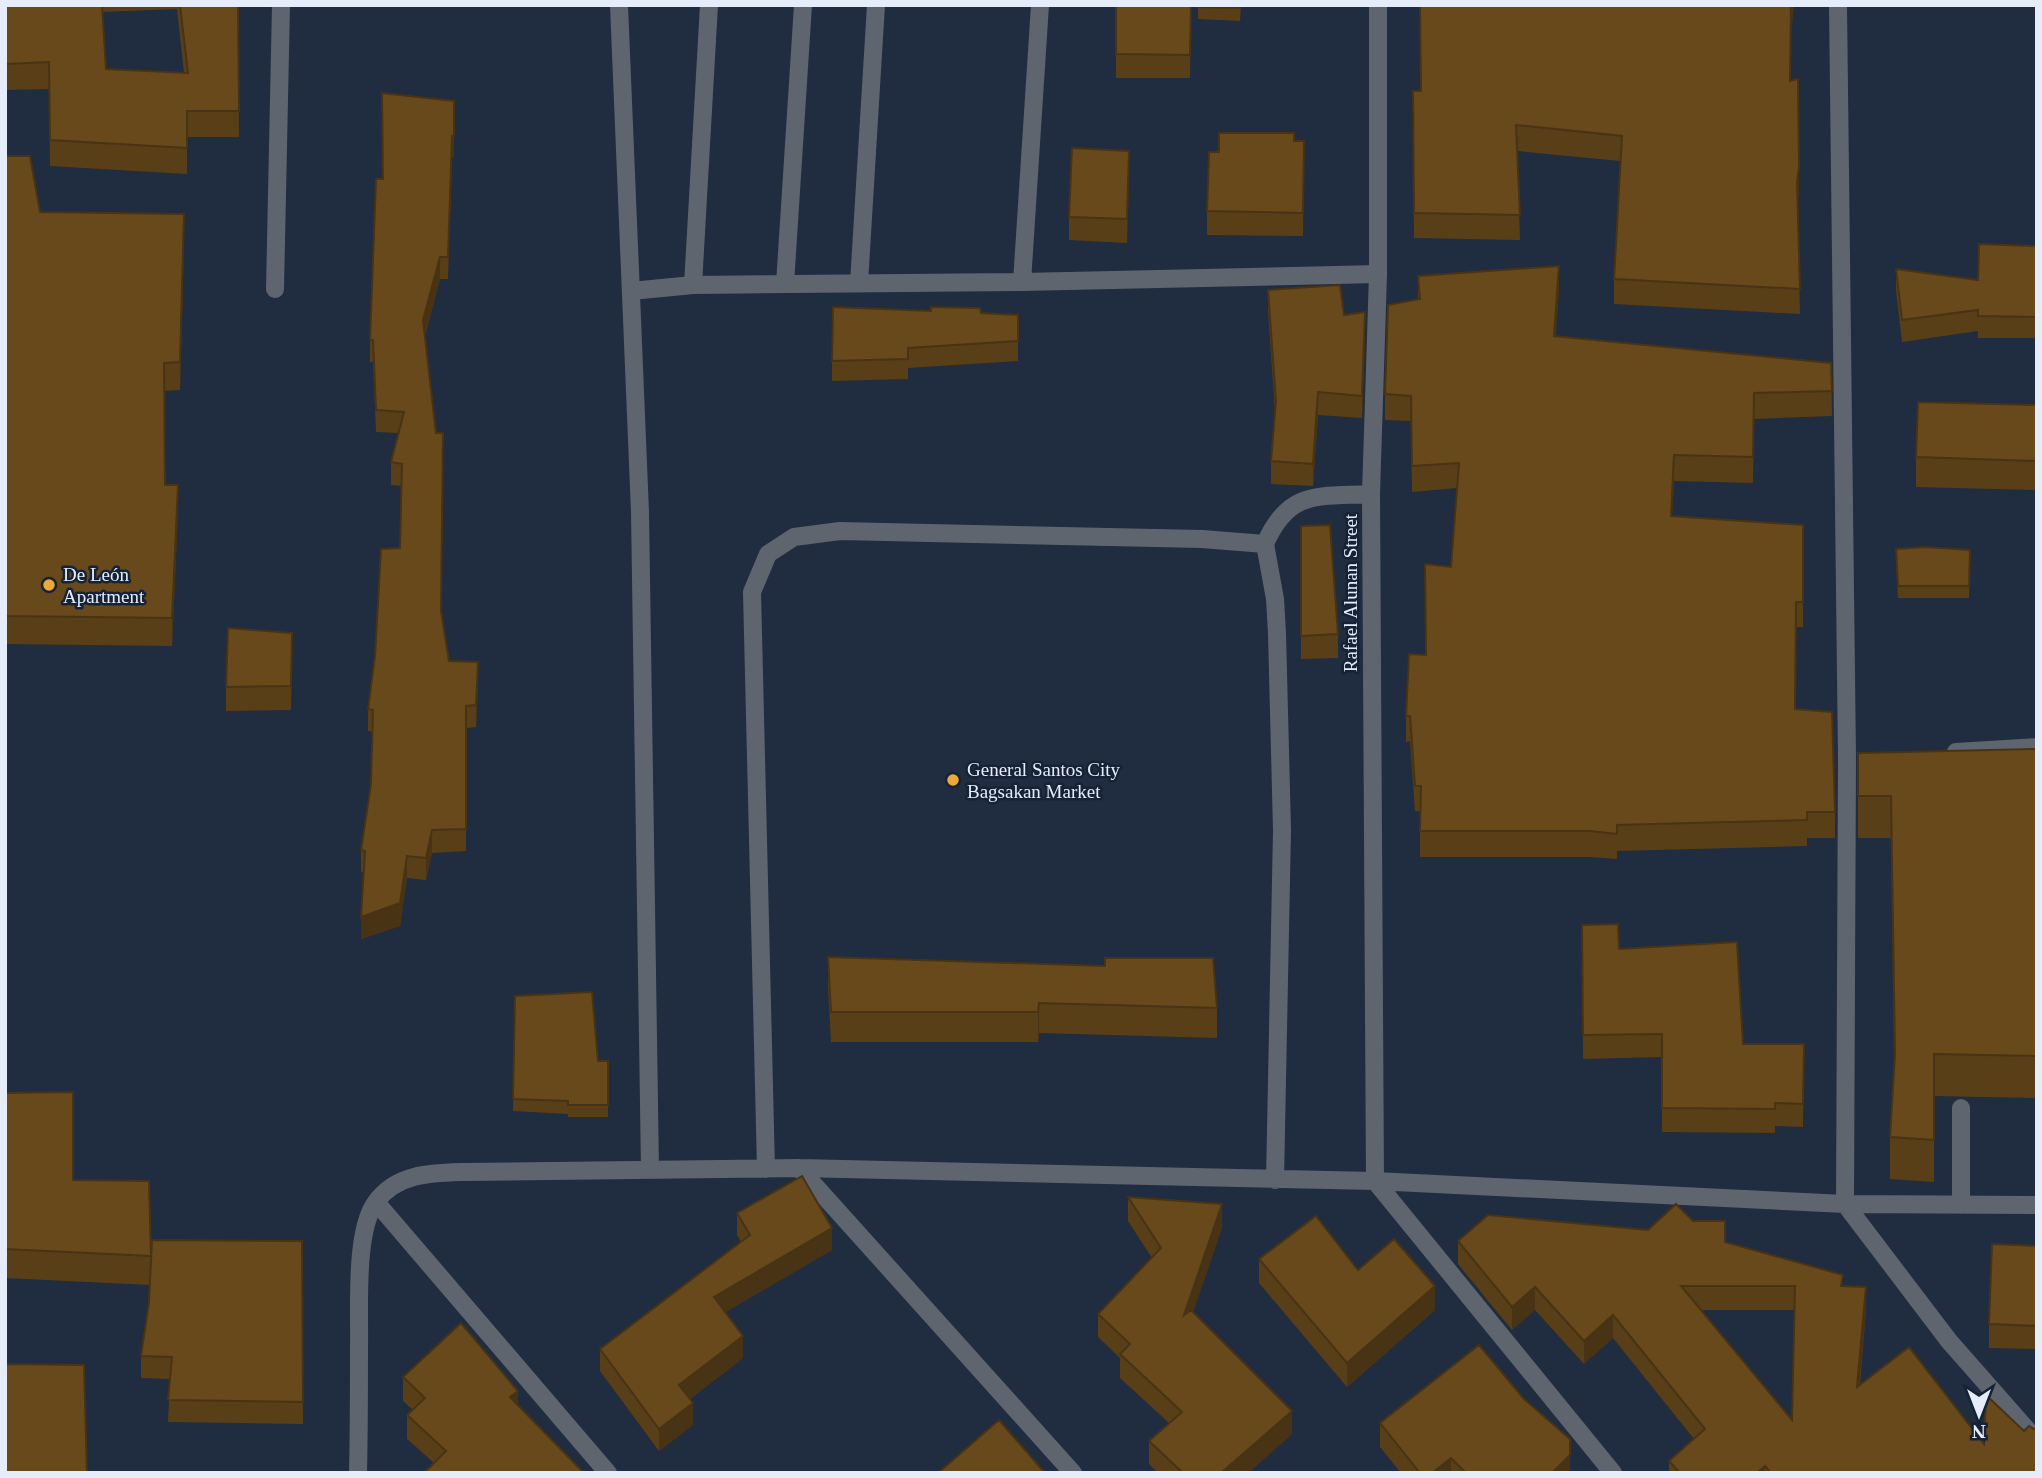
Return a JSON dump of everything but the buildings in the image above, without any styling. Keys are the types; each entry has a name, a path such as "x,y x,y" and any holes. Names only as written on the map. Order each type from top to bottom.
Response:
{"street":[{"path":"275,289 281,5"},
{"path":"619,5 640,512 650,1170"},
{"path":"692,285 709,5"},
{"path":"785,284 803,5"},
{"path":"859,283 876,5"},
{"path":"1022,282 1040,5"},
{"name":"Rafael Alunan Street","path":"1375,1181 1371,494 1378,274 1378,5"},
{"path":"1838,5 1854,758 1845,1204 1950,1340 2037,1441"},
{"path":"631,291 692,285 1022,282 1378,274"},
{"path":"1275,1180 1282,830 1275,599 1265,544 1274,524 1290,507 1310,497 1371,494"},
{"path":"766,1169 752,592 768,554 794,537 840,531 1202,538 1265,544"},
{"path":"1942,753 2037,747"},
{"path":"1961,1108 1961,1205"},
{"path":"799,1168 1073,1473"},
{"path":"358,1473 361,1254 365,1223 376,1202 395,1184 422,1174 799,1168 1375,1181 1845,1204 2037,1205"},
{"path":"1375,1181 1613,1473"},
{"path":"376,1202 608,1473"}],"place":[{"name":"De León Apartment","path":"49,585"},
{"name":"General Santos City Bagsakan Market","path":"953,780"}]}
